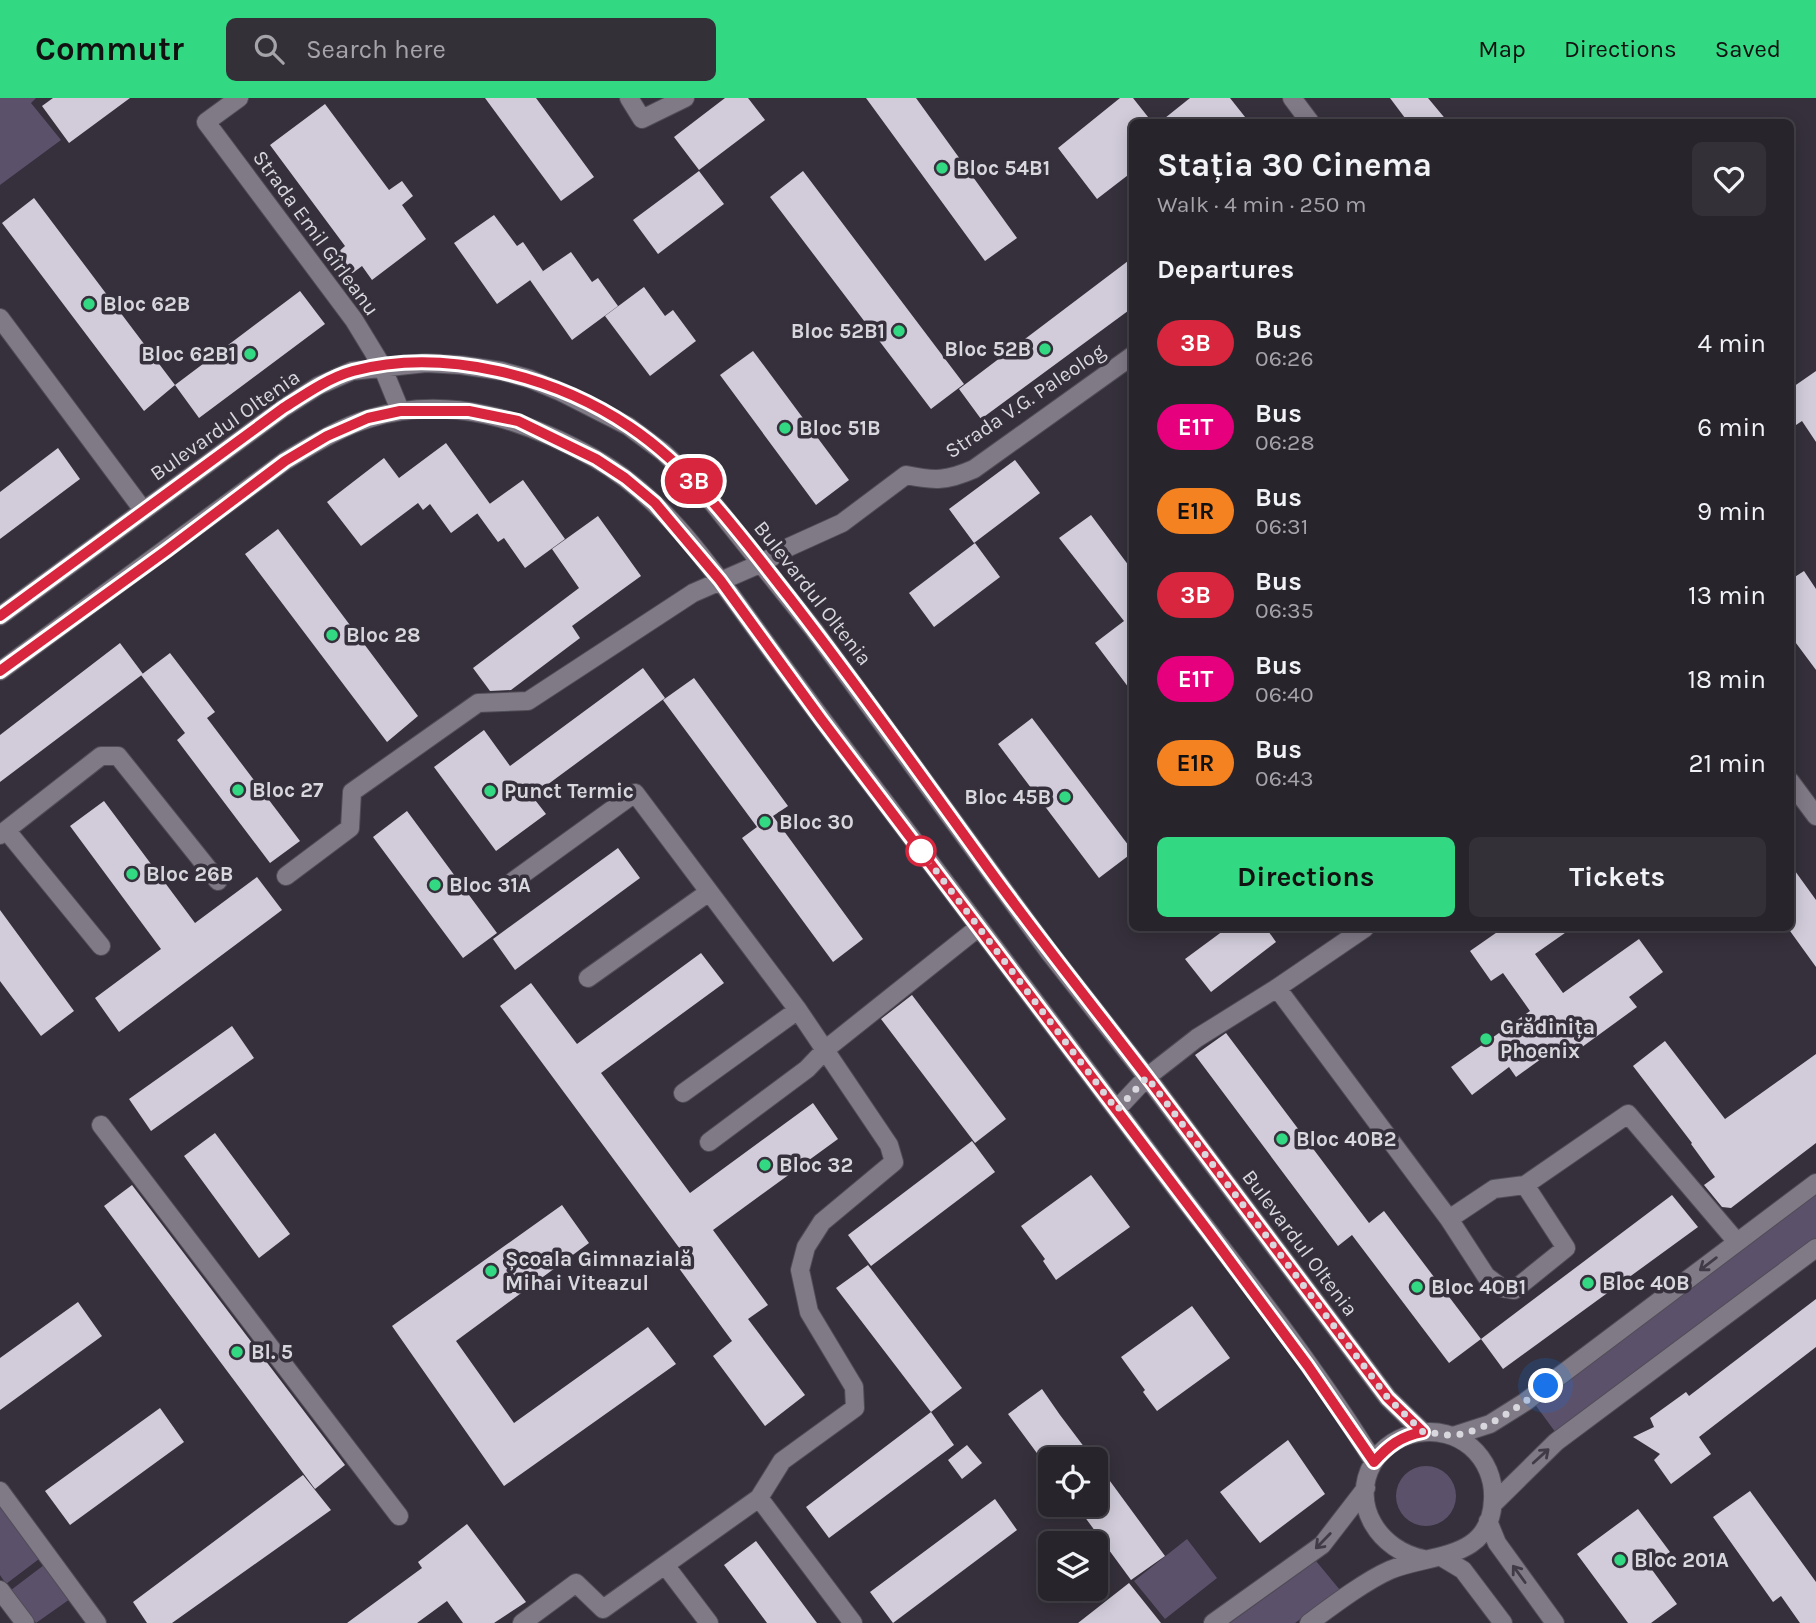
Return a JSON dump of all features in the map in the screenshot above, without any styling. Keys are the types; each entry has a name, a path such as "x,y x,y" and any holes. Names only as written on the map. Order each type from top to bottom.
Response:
{"street":[{"name":"Strada Emil Gîrleanu","path":"239,98 206,122 354,320 382,366 400,411"},
{"path":"629,98 642,119 685,98"},
{"path":"1292,98 1308,119"},
{"path":"0,318 143,510"},
{"name":"Strada V.G. Paleolog","path":"286,876 350,828 352,792 478,703 528,701 693,593 762,563 789,547 842,523 906,475 933,481 956,477 974,469 1129,358"},
{"name":"Bulevardul Oltenia","path":"0,616 282,409 318,386 352,371 426,363 501,371 530,379 598,409 628,426 663,452 700,487 762,563 830,650 1049,952 1147,1077 1388,1398 1423,1432"},
{"path":"0,671 285,461 327,436 368,418 400,411 469,411 518,421 596,459 625,478 655,503 720,580 821,719 1308,1366 1374,1462"},
{"path":"101,946 3,833 100,756 118,756 218,881"},
{"path":"1794,786 1816,816"},
{"path":"512,882 635,793 826,1049 889,1145 894,1162 822,1222 806,1247 800,1270 809,1312 854,1387 855,1408 782,1461 759,1498 603,1609 576,1583 522,1623"},
{"path":"588,978 709,892"},
{"path":"709,1142 807,1069 826,1049 979,927"},
{"path":"1117,1110 1147,1077 1197,1038 1361,931"},
{"path":"1277,988 1450,1219 1486,1276 1502,1288 1514,1290 1566,1248 1525,1185"},
{"path":"682,1093 798,1010"},
{"path":"1450,1219 1494,1189 1525,1185 1628,1114 1737,1242"},
{"path":"101,1125 399,1516"},
{"path":"1453,1436 1490,1424 1525,1402 1816,1183"},
{"path":"1310,1623 1334,1616 1387,1571 1424,1559 1443,1558 1470,1545 1480,1534 1490,1513 1527,1468 1556,1442 1816,1248"},
{"path":"1424,1559 1396,1550 1376,1530 1366,1503 1366,1488 1374,1462 1388,1447 1399,1439 1423,1432 1438,1432 1465,1442 1485,1463 1493,1490 1490,1513 1497,1543 1555,1623"},
{"path":"1213,1623 1322,1545 1366,1488"},
{"path":"0,1491 97,1623"},
{"path":"759,1498 853,1623"},
{"path":"1443,1558 1463,1570 1503,1623"},
{"path":"665,1565 709,1623"},
{"path":"0,1590 25,1623"}],"shaded area":[{"path":"0,98 36,98 31,103 61,140 0,185"},
{"path":"1816,1191 1816,1240 1556,1433 1531,1399"},
{"path":"1420,1466 1432,1466 1451,1479 1456,1496 1454,1508 1443,1521 1432,1526 1420,1526 1401,1513 1396,1502 1396,1490 1409,1471"},
{"path":"0,1507 39,1559 6,1584 0,1575"},
{"path":"1187,1539 1217,1578 1165,1619 1134,1581"},
{"path":"1316,1561 1340,1590 1295,1623 1230,1623"},
{"path":"44,1565 70,1599 36,1623 11,1590"}],"building":[{"path":"53,98 130,98 69,143 42,106"},
{"path":"485,98 536,98 594,177 561,201"},
{"path":"725,98 748,98 765,120 699,170 674,137"},
{"name":"Bloc 54B1","path":"866,98 916,98 1017,238 985,261"},
{"path":"1120,98 1133,98 1150,119 1129,119 1129,174 1097,199 1058,148"},
{"path":"1190,98 1230,98 1247,119 1164,119"},
{"path":"1390,98 1428,98 1446,119 1406,119"},
{"path":"325,104 389,190 402,181 413,196 402,205 426,239 372,280 362,266 350,275 335,255 345,246 270,145"},
{"path":"699,171 724,204 658,254 633,220"},
{"path":"803,171 964,384 931,409 770,197"},
{"name":"Bloc 62B","path":"34,198 175,385 144,411 2,223"},
{"path":"494,215 517,246 523,242 543,271 497,304 454,243"},
{"path":"571,252 592,282 598,278 618,306 572,340 530,280"},
{"name":"Bloc 52B","path":"1129,260 1129,310 981,419 959,389"},
{"path":"644,287 665,316 673,310 696,341 650,376 605,316"},
{"name":"Bloc 62B1","path":"300,291 325,324 199,418 175,385"},
{"name":"Bloc 51B","path":"753,351 849,480 816,505 720,375"},
{"path":"1816,371 1816,442 1802,421 1794,426 1794,386"},
{"path":"446,443 490,504 451,533 430,504 423,510 418,503 361,546 327,502 384,458 399,478"},
{"path":"58,448 80,479 0,539 0,492"},
{"path":"1015,460 1040,493 974,543 949,509"},
{"path":"523,480 565,539 525,568 504,538 498,542 477,513"},
{"path":"1091,515 1129,566 1129,688 1095,643 1124,621 1059,538"},
{"path":"598,516 641,576 572,626 580,638 511,690 490,691 473,668 579,588 552,549"},
{"name":"Bloc 28","path":"278,529 418,716 387,742 245,554"},
{"path":"975,543 1000,577 934,627 909,593"},
{"path":"1804,571 1816,589 1816,670 1794,640 1794,577"},
{"path":"120,643 143,674 0,782 0,735"},
{"name":"Bloc 27","path":"170,653 215,712 207,718 300,841 270,863 177,740 185,733 141,675"},
{"path":"643,668 665,698 532,796 546,814 496,851 434,767 484,730 510,766"},
{"name":"Bloc 30","path":"694,678 788,806 773,816 863,939 833,962 742,838 757,827 663,700"},
{"name":"Bloc 45B","path":"1032,718 1129,846 1129,855 1099,878 998,744"},
{"path":"104,801 195,923 257,877 282,910 119,1032 95,998 161,949 70,826"},
{"name":"Bloc 31A","path":"407,811 497,933 463,958 373,837"},
{"path":"618,848 640,878 515,970 493,939"},
{"path":"1794,870 1816,900 1816,967 1790,931 1794,931"},
{"path":"0,910 74,1011 41,1036 0,981"},
{"path":"1223,931 1268,931 1276,942 1211,992 1185,959"},
{"path":"1499,931 1568,931 1535,954 1563,993 1639,939 1663,972 1629,997 1637,1007 1567,1058 1559,1046 1516,1077 1509,1067 1472,1095 1451,1067 1530,1011 1503,973 1491,981 1470,951"},
{"path":"701,953 724,983 601,1073 690,1193 813,1103 838,1139 713,1230 768,1305 748,1319 805,1395 765,1426 713,1356 732,1341 673,1260 683,1253 500,1006 531,983 577,1044"},
{"path":"912,995 1006,1119 975,1143 881,1019"},
{"path":"232,1026 254,1058 151,1131 129,1099"},
{"path":"1226,1033 1369,1223 1384,1211 1481,1339 1449,1363 1352,1235 1338,1246 1195,1055"},
{"path":"1665,1041 1725,1119 1816,1054 1816,1143 1731,1208 1722,1207 1704,1185 1715,1177 1633,1066"},
{"path":"215,1133 290,1234 259,1258 184,1156"},
{"path":"972,1141 995,1172 871,1266 848,1235"},
{"path":"1091,1175 1130,1227 1056,1280 1043,1261 1045,1259 1021,1226"},
{"path":"132,1185 345,1465 315,1489 104,1206"},
{"name":"Bloc 40B","path":"1672,1195 1698,1227 1503,1369 1481,1339"},
{"path":"562,1205 589,1243 456,1341 514,1423 648,1327 676,1364 504,1486 392,1326"},
{"path":"868,1265 962,1388 931,1412 836,1288"},
{"path":"1816,1299 1816,1347 1699,1437 1711,1454 1671,1484 1654,1460 1660,1454 1633,1437 1654,1427 1650,1418 1686,1392 1689,1396"},
{"path":"78,1302 102,1336 0,1410 0,1358"},
{"path":"1192,1306 1230,1358 1157,1411 1121,1357"},
{"path":"1042,1389 1084,1447 1038,1447 1038,1455 1008,1414"},
{"path":"160,1408 184,1442 70,1525 45,1491"},
{"path":"931,1412 954,1445 829,1538 806,1507"},
{"path":"1288,1440 1325,1494 1260,1543 1220,1492"},
{"path":"967,1445 982,1463 962,1479 948,1460"},
{"path":"303,1475 331,1510 172,1623 147,1623 133,1602"},
{"path":"1108,1478 1165,1556 1131,1580 1108,1549 1108,1531 1095,1531 1085,1517 1108,1517"},
{"path":"1750,1491 1816,1582 1816,1623 1800,1623 1781,1596 1773,1602 1713,1517"},
{"path":"995,1499 1017,1530 893,1623 870,1592"},
{"name":"Bloc 201A","path":"1638,1509 1670,1552 1650,1567 1677,1604 1651,1623 1628,1623 1577,1554"},
{"path":"467,1524 526,1602 494,1623 463,1623 447,1601 417,1623 347,1623 422,1568 418,1562"},
{"path":"756,1541 817,1623 767,1623 724,1565"},
{"path":"1129,1583 1161,1623 1078,1623"}],"bus line":[{"name":"3B","path":"0,616 282,409 318,386 352,371 426,363 501,371 530,379 598,409 628,426 663,452 700,487 762,563 830,650 1049,952 1147,1077 1388,1398 1423,1432 1399,1439 1374,1462 1308,1366 1208,1231 821,719 720,580 655,503 625,478 596,459 518,421 469,411 400,411 368,418 327,436 285,461 0,671"}],"place":[{"name":"Bloc 54B1","path":"942,168"},
{"name":"Bloc 62B","path":"89,304"},
{"name":"Bloc 52B1","path":"899,331"},
{"name":"Bloc 52B","path":"1045,349"},
{"name":"Bloc 62B1","path":"250,354"},
{"name":"Bloc 51B","path":"785,428"},
{"name":"Bloc 28","path":"332,635"},
{"name":"Bloc 27","path":"238,790"},
{"name":"Punct Termic","path":"490,791"},
{"name":"Bloc 45B","path":"1065,797"},
{"name":"Bloc 30","path":"765,822"},
{"name":"Bloc 26B","path":"132,874"},
{"name":"Bloc 31A","path":"435,885"},
{"name":"Grădinița Phoenix","path":"1486,1039"},
{"name":"Bloc 40B2","path":"1282,1139"},
{"name":"Bloc 32","path":"765,1165"},
{"name":"Școala Gimnazială Mihai Viteazul","path":"491,1271"},
{"name":"Bloc 40B","path":"1588,1283"},
{"name":"Bloc 40B1","path":"1417,1287"},
{"name":"Bl. 5","path":"237,1352"},
{"name":"Bloc 201A","path":"1620,1560"}],"route":[{"path":"921,851 1117,1110 1147,1077 1388,1398 1423,1432 1453,1436 1490,1424 1546,1386"}]}
